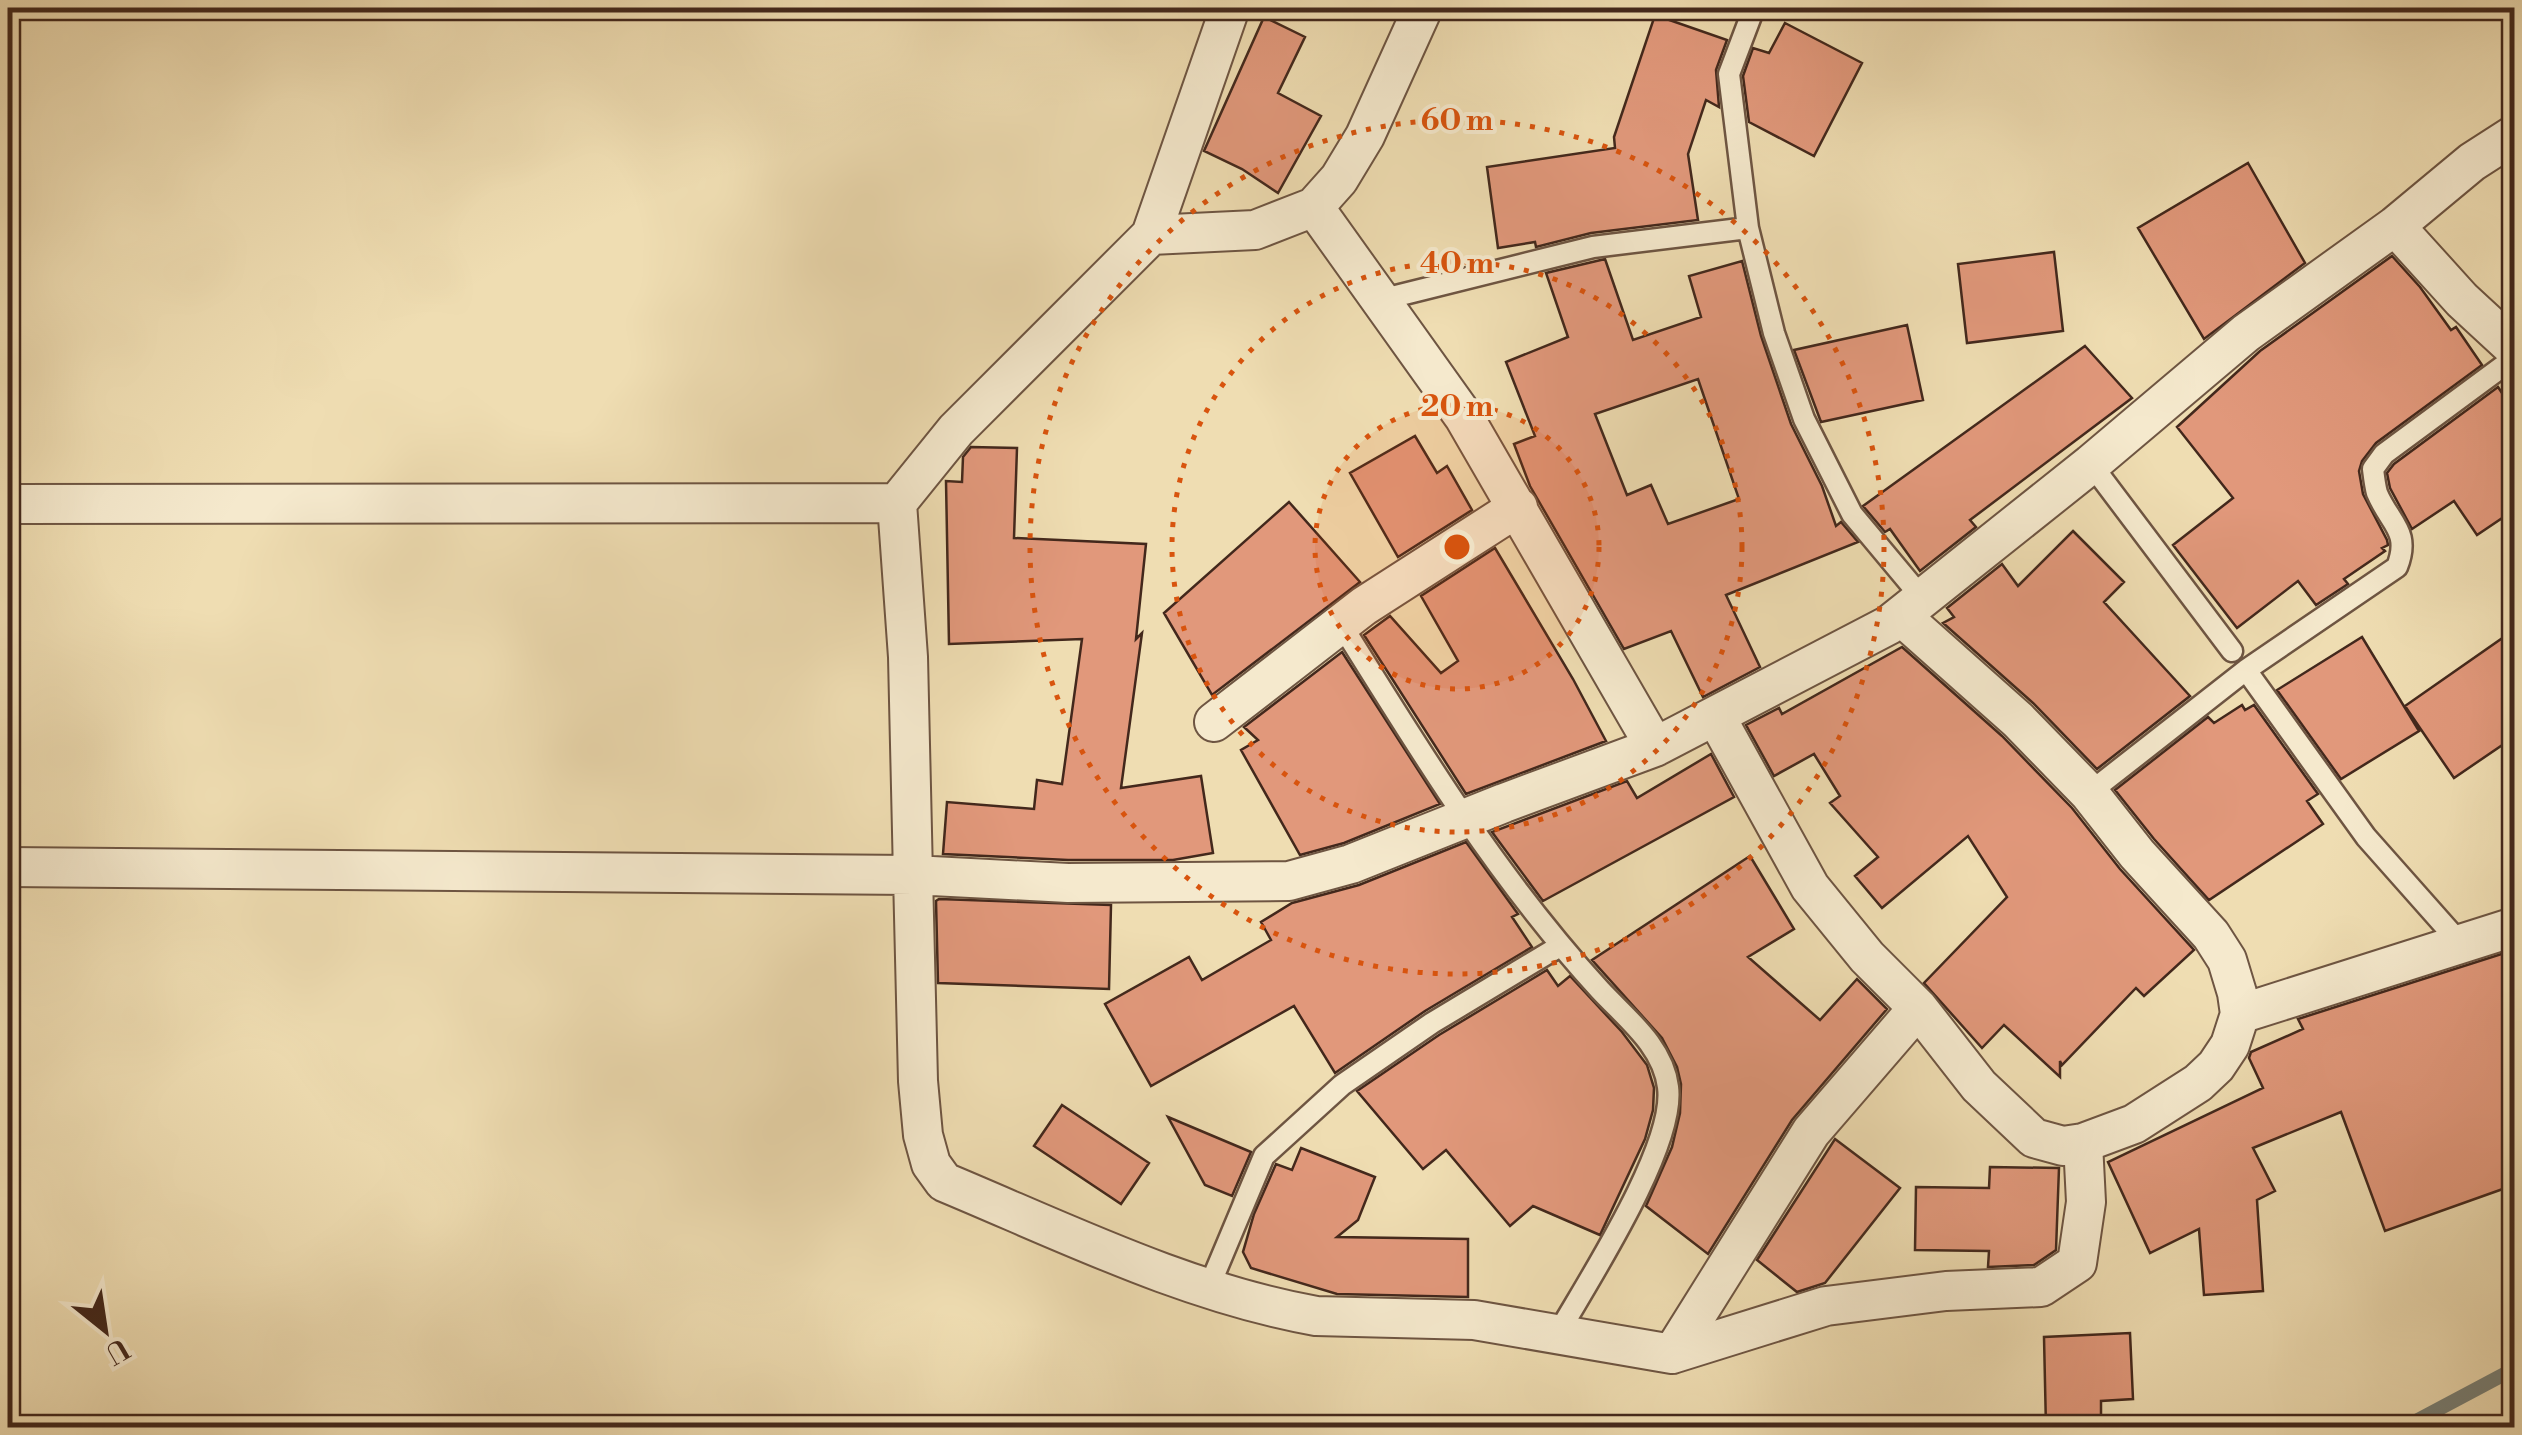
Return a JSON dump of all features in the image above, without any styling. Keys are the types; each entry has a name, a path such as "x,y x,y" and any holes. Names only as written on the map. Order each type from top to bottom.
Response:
{"street":[{"path":"1230,8 1151,236 956,430 897,503 908,657 918,1081 930,1164 944,1182 1168,1274 1316,1316 1474,1320 1672,1354 1826,1306 1946,1291 2041,1287 2077,1263 2086,1202 2083,1143"},
{"path":"1151,236 1255,230 1314,207 1339,180 1364,136 1423,8"},
{"path":"8,867 913,874 1068,883 1289,881 1351,864 1655,747 1912,608 2091,464 2246,332 2394,226 2472,162 2514,136"},
{"path":"1314,207 1464,417 1655,747"},
{"path":"2394,226 2462,300 2514,348"},
{"path":"8,504 897,503"},
{"path":"1214,722 1340,624 1518,507"},
{"path":"1716,717 1810,888 1867,957 1918,1008 1979,1086 2034,1138 2063,1146 2083,1143 2134,1124 2198,1083 2230,1045 2240,1014 2226,960 2211,935 2137,854 2089,793 1912,608"},
{"path":"2240,1014 2514,927"},
{"path":"1672,1354 1812,1132 1918,1008"}],"lane":[{"path":"1754,8 1729,74 1748,228 1774,333 1804,419 1852,514 1912,608"},
{"path":"1380,300 1593,247 1748,228"},
{"path":"2089,793 2246,670 2396,567 2404,550 2398,526 2377,492 2373,469 2384,454 2514,358"},
{"path":"2091,464 2232,651"},
{"path":"1340,624 1463,819 1560,946 1661,1056 1669,1091 1660,1139 1628,1213 1557,1334"},
{"path":"2246,670 2366,837 2460,943"},
{"path":"1209,1286 1264,1156 1342,1085 1432,1023 1560,946"}],"building":[{"path":"1655,15 1727,40 1716,70 1719,107 1706,100 1688,154 1698,220 1591,233 1536,247 1535,242 1498,248 1487,167 1615,148 1614,137"},
{"path":"1264,17 1305,37 1278,93 1321,116 1278,193 1242,169 1204,151"},
{"path":"1785,23 1862,63 1814,156 1749,122 1743,76 1753,48 1769,53"},
{"path":"2248,163 2305,263 2204,339 2138,228"},
{"path":"2054,252 2063,331 1967,343 1958,264"},
{"path":"2392,256 2451,330 2456,327 2482,365 2376,443 2362,461 2359,471 2363,494 2387,540 2388,545 2382,548 2385,551 2344,579 2348,584 2316,605 2298,581 2237,628 2173,545 2233,498 2177,427 2260,351"},
{"path":"1605,259 1633,340 1701,317 1689,276 1742,261 1761,336 1791,424 1822,486 1836,526 1841,522 1858,542 1726,595 1760,667 1703,697 1671,631 1624,649 1530,486 1514,444 1535,436 1506,362 1568,337 1546,273","holes":["1698,379 1739,499 1668,524 1651,485 1627,495 1595,414"]},
{"path":"1907,325 1923,400 1821,422 1794,350"},
{"path":"2085,346 2132,398 1970,520 1976,527 1920,571 1890,529 1885,532 1863,506"},
{"path":"2498,387 2514,411 2514,510 2477,535 2454,501 2412,529 2390,488 2387,473"},
{"path":"1415,436 1437,473 1447,466 1472,510 1398,557 1350,473"},
{"path":"971,447 1017,448 1014,538 1146,544 1136,639 1142,633 1121,788 1201,776 1213,853 1173,860 943,854 947,802 1034,809 1037,780 1062,784 1082,639 949,644 946,481 962,482 963,457"},
{"path":"1289,502 1360,582 1212,695 1164,613"},
{"path":"2073,531 2124,582 2104,602 2190,696 2097,769 2033,703 1943,623 1954,617 1947,608 2002,564 2018,586"},
{"path":"1495,548 1606,741 1466,794 1364,635 1390,616 1441,673 1458,661 1421,596"},
{"path":"2514,630 2514,737 2454,778 2405,706"},
{"path":"2362,637 2419,731 2341,779 2277,690"},
{"path":"1902,647 2002,736 2072,808 2120,869 2194,950 2144,996 2136,988 2062,1065 2060,1061 2060,1077 2004,1025 1982,1048 1924,983 2007,897 1968,836 1882,908 1855,876 1878,857 1830,803 1840,796 1814,754 1774,776 1746,725 1779,708 1782,714"},
{"path":"1342,652 1440,804 1344,843 1300,855 1241,750 1258,740 1244,727"},
{"path":"2242,705 2245,710 2254,705 2318,794 2307,801 2323,824 2209,900 2115,790 2208,717 2214,723"},
{"path":"1711,754 1734,797 1543,901 1492,832 1627,781 1637,798"},
{"path":"1466,842 1518,914 1512,917 1532,947 1425,1011 1335,1073 1294,1006 1151,1086 1105,1004 1189,957 1202,980 1271,940 1261,922 1292,903 1359,885"},
{"path":"1750,856 1794,929 1748,957 1820,1020 1857,979 1887,1009 1792,1120 1708,1254 1646,1206 1672,1147 1680,1113 1681,1084 1662,1038 1592,960"},
{"path":"939,899 1111,905 1109,989 938,983"},
{"path":"2514,950 2514,1185 2385,1231 2341,1112 2253,1148 2275,1191 2257,1200 2263,1291 2204,1295 2199,1229 2150,1253 2108,1162 2263,1088 2249,1058 2251,1052 2303,1029 2298,1019"},
{"path":"1547,970 1558,986 1570,976 1622,1032 1647,1065 1654,1088 1645,1139 1600,1235 1533,1206 1510,1226 1446,1150 1423,1169 1357,1091 1439,1035"},
{"path":"1062,1105 1149,1163 1121,1204 1034,1146"},
{"path":"1168,1117 1251,1152 1232,1196 1205,1185"},
{"path":"1835,1139 1900,1188 1825,1283 1797,1292 1757,1260"},
{"path":"1301,1148 1375,1177 1358,1220 1337,1237 1468,1239 1468,1297 1337,1294 1251,1268 1243,1252 1254,1214 1276,1164 1292,1170"},
{"path":"1990,1167 2059,1168 2056,1250 2034,1265 1988,1267 1989,1251 1915,1250 1916,1187 1989,1188"},
{"path":"2130,1333 2133,1399 2101,1401 2101,1428 2046,1428 2044,1337"}],"waterway":[{"path":"2403,1428 2514,1369"}]}
